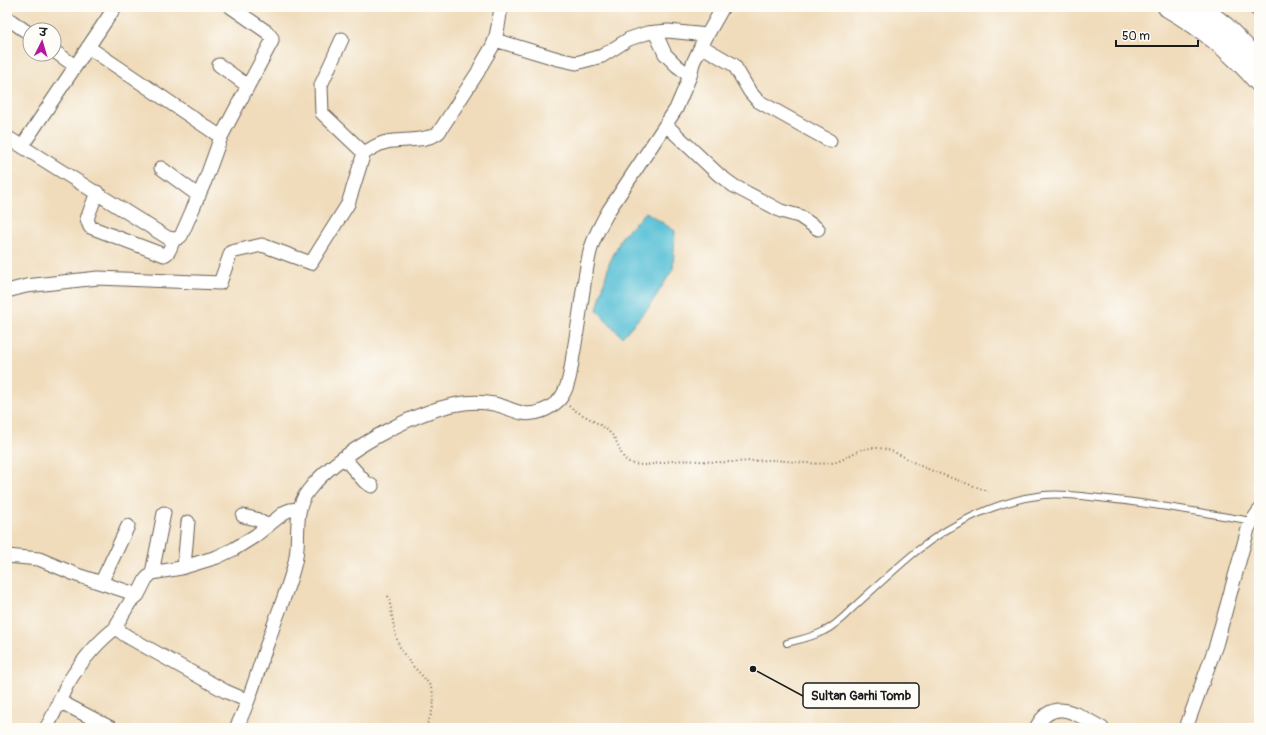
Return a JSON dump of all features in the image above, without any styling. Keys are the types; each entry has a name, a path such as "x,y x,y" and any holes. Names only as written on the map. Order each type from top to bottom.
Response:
{"main road":[{"path":"1168,7 1201,27 1218,40 1237,57 1259,82"},
{"path":"1200,7 1257,56"}],"street":[{"path":"22,146 115,7"},
{"path":"7,137 97,192 168,238 174,239 181,236 232,114 271,45 272,38 268,32 231,7"},
{"path":"7,291 26,286 98,278 220,284 231,252 262,244 311,263 348,204 364,153 385,142 426,138 436,135 478,72 492,47 495,40 501,7"},
{"path":"236,728 248,701 296,561 299,509 306,494 314,485 344,458 375,437 436,410 458,404 483,403 504,406 528,414 546,409 560,399 566,386 571,368 588,259 593,241 609,210 676,109 694,63 722,7"},
{"path":"1254,7 1259,10"},
{"path":"7,18 22,28"},
{"path":"495,40 576,63 602,56 629,39 647,33 668,31 704,41 734,65 750,92 758,101 830,141"},
{"path":"655,32 665,54 676,66 690,76"},
{"path":"342,39 321,85 322,113 364,153"},
{"path":"88,47 221,138"},
{"path":"62,57 75,66"},
{"path":"219,65 248,86"},
{"path":"666,125 719,175 734,186 781,211 799,216 818,229"},
{"path":"162,168 198,196"},
{"path":"97,192 87,220 90,227 164,254 167,254 174,239"},
{"path":"344,458 365,482 372,486"},
{"path":"152,573 184,567 217,557 234,549 268,526 285,512 299,509"},
{"path":"46,728 69,683 91,651 106,635 117,627 118,621 130,602 138,595 146,579 152,573 164,513"},
{"path":"243,516 256,519 268,526"},
{"path":"1186,728 1216,645 1246,534 1255,516"},
{"path":"184,567 188,522"},
{"path":"101,583 128,526"},
{"path":"7,556 39,559 76,575 138,595"},
{"path":"117,627 130,638 225,691 248,701"},
{"path":"59,701 111,728"},
{"path":"1036,728 1040,720 1045,715 1054,710 1064,710 1074,713 1102,728"}],"lane":[{"path":"787,643 824,631 839,621 919,549 950,528 974,515 1024,498 1067,494 1255,516"}],"path":[{"path":"560,399 576,411 602,426 614,437 624,459 630,463 638,465 653,465 673,461 729,462 757,460 830,463 844,459 859,450 876,448 891,450 922,467 991,492"},
{"path":"388,596 393,626 400,646 411,663 428,683 433,693 434,703 425,728"}],"water":[{"path":"646,212 675,231 673,269 649,307 622,337 597,310 609,264 623,235"}],"place":[{"name":"Sultan Garhi Tomb","path":"753,669"}]}
